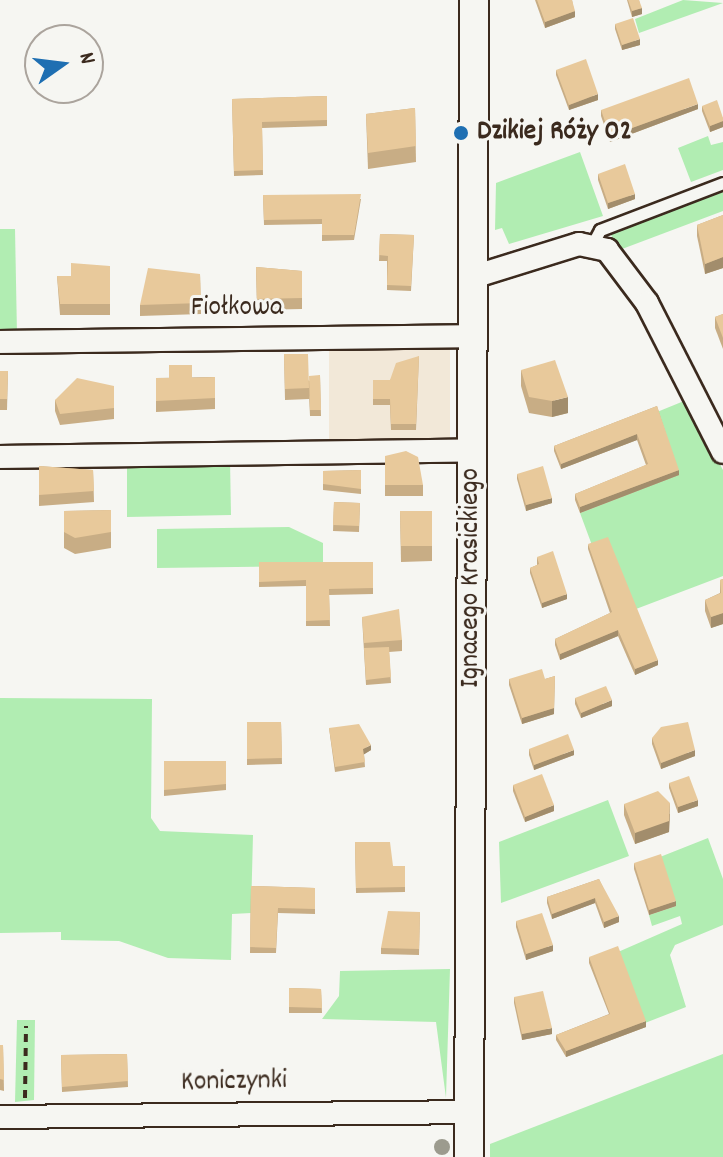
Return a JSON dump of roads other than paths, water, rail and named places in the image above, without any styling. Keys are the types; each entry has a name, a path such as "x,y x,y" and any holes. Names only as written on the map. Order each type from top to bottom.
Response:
{"street":[{"name":"Ignacego Krasickiego","path":"469,1157 474,0"},
{"path":"473,277 592,245 616,259 647,303 723,452"},
{"name":"Fiołkowa","path":"0,342 474,336"},
{"path":"0,457 472,450"},
{"name":"Koniczynki","path":"0,1117 470,1112"}],"lane":[{"path":"592,245 600,230 723,183"}],"place":[{"name":"Dzikiej Róży 02","path":"461,133"}]}
